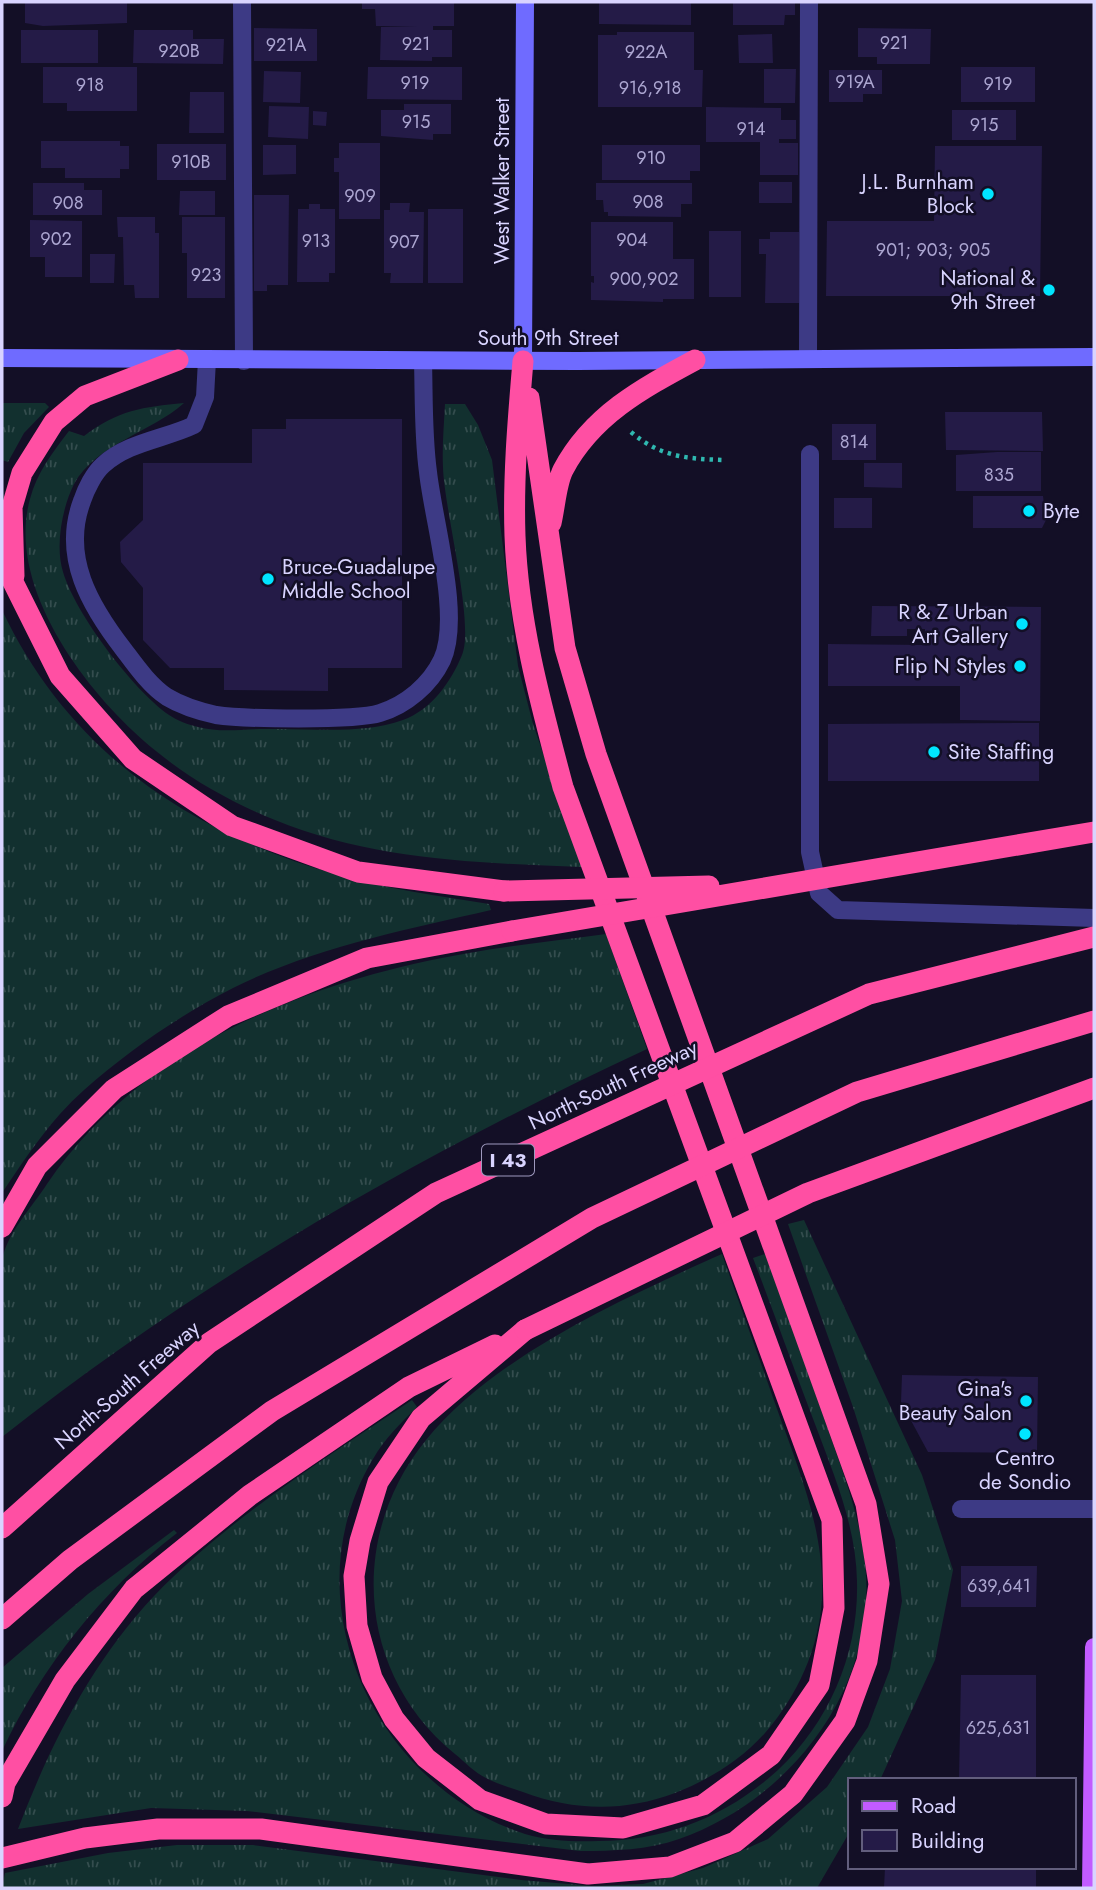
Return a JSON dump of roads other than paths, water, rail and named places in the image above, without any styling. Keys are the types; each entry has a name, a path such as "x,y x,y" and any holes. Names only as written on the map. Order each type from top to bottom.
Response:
{"highway":[{"path":"15,589 12,507 22,473 54,422 86,396 178,360"},
{"path":"548,538 562,471 596,423 636,392 695,360"},
{"path":"2,1858 85,1838 158,1829 261,1829 588,1874 670,1867 735,1842 793,1794 845,1721 867,1661 880,1584 866,1504 596,754 565,648 523,361"},
{"path":"523,361 514,462 515,539 532,668 559,774 832,1520 834,1608 819,1685 771,1755 703,1805 623,1828 546,1824 480,1800 426,1759 394,1719 372,1678 357,1626 354,1576 360,1541 378,1482 421,1418 525,1330"},
{"path":"2,560 61,676 133,759 232,826 358,872 504,891 777,885"},
{"path":"2,1227 37,1166 114,1089 228,1016 367,958 1094,832"},
{"name":"North-South Freeway","path":"2,1528 209,1343 436,1194 869,994 1094,937"},
{"path":"2,1619 70,1560 272,1411 592,1218 857,1092 1094,1021"},
{"path":"2,1797 5,1783 65,1680 134,1589 250,1495 409,1387 808,1193 1094,1088"}],"main road":[{"path":"1091,1888 1094,1647"}],"street":[{"path":"242,2 244,361"},
{"name":"West Walker Street","path":"523,361 525,2"},
{"path":"808,359 809,2"},
{"name":"South 9th Street","path":"2,358 523,361 1094,357"},
{"path":"207,360 205,397 194,425 139,444 103,465 85,491 74,522 74,553 85,590 106,626 138,668 164,695 190,709 219,715 349,717 388,710 405,702 429,681 443,658 449,629 427,470 423,361"},
{"path":"810,454 810,852 819,893 838,910 1094,918"},
{"path":"961,1509 1094,1509"}],"place":[{"name":"J.L. Burnham Block","path":"988,194"},
{"name":"National & 9th Street","path":"1049,290"},
{"name":"Byte","path":"1029,511"},
{"name":"Bruce-Guadalupe Middle School","path":"268,579"},
{"name":"R & Z Urban Art Gallery","path":"1022,624"},
{"name":"Flip N Styles","path":"1020,666"},
{"name":"Site Staffing","path":"934,752"},
{"name":"Gina's Beauty Salon","path":"1026,1401"},
{"name":"Centro de Sondio","path":"1025,1434"}]}
